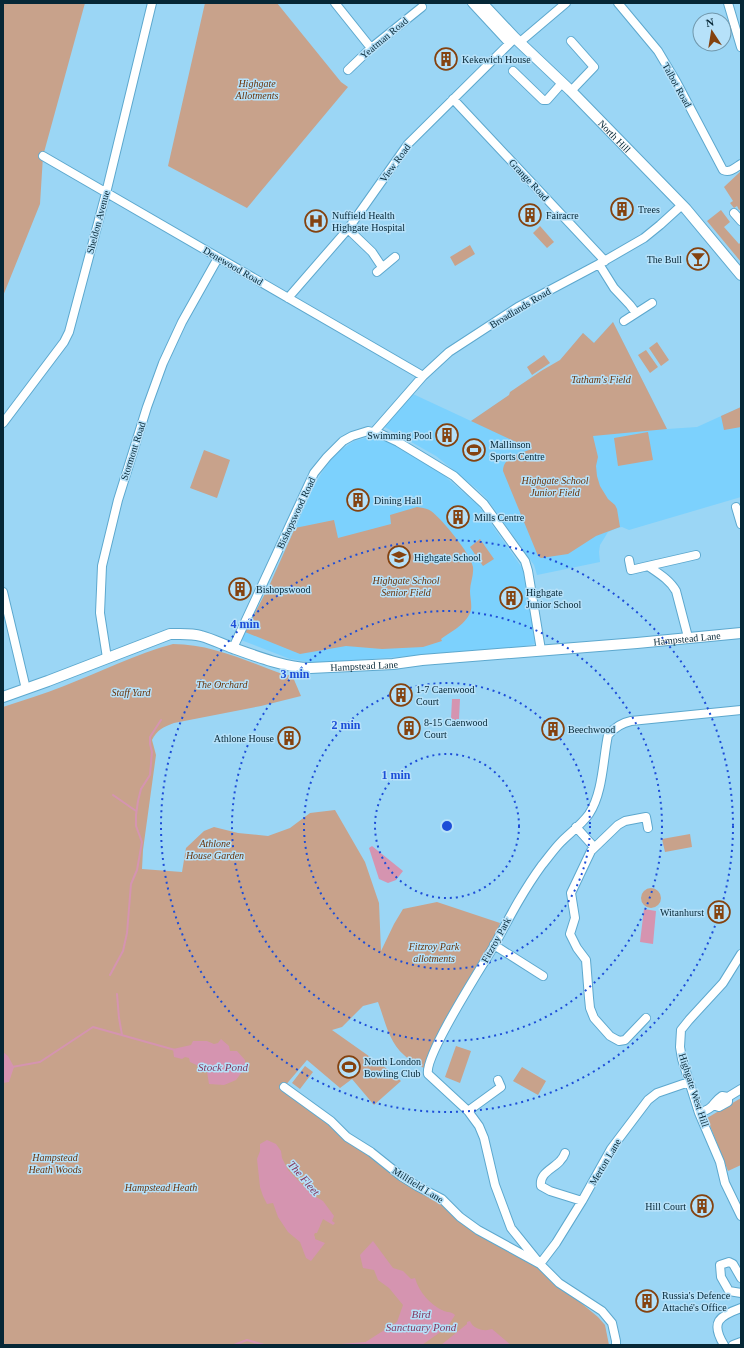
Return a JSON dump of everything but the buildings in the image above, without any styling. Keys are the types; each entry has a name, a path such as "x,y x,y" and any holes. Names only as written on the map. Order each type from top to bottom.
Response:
{"main road":[{"name":"North Hill","path":"482,3 515,41 571,91 682,205 741,275"},
{"name":"Hampstead Lane","path":"3,697 170,634 200,636 233,648 300,668 393,664 422,660 741,633"}],"street":[{"name":"Sheldon Avenue","path":"3,423 64,342 69,332 106,193 152,3"},
{"name":"North Hill","path":"472,3 515,41"},
{"name":"View Road","path":"288,298 348,229 408,144 453,99 515,41 566,3"},
{"name":"Talbot Road","path":"618,3 658,52 677,83 723,170 726,171 734,169 741,164"},
{"path":"728,3 741,47"},
{"path":"337,4 371,48"},
{"name":"Yeatman Road","path":"348,70 371,48 422,7"},
{"path":"571,41 594,67 571,91"},
{"path":"513,72 543,100 547,100 562,83"},
{"name":"Grange Road","path":"453,99 602,263 614,288 636,313"},
{"name":"Denewood Road","path":"43,156 423,376"},
{"name":"Broadlands Road","path":"374,432 423,376 449,352 500,318 546,291 602,263 644,238 682,205"},
{"path":"734,213 741,221"},
{"path":"348,229 372,252 380,269 395,258"},
{"name":"Stormont Road","path":"107,658 100,613 102,566 118,500 147,407 163,363 182,322 218,258"},
{"path":"624,321 652,303"},
{"path":"374,432 398,442 454,476 474,494 489,511 526,565 541,650"},
{"name":"Bishopswood Road","path":"233,648 314,473 343,441 360,433 374,432"},
{"path":"736,507 741,524"},
{"path":"629,560 631,570 696,555"},
{"path":"648,566 674,586 688,637"},
{"path":"3,592 26,689"},
{"name":"Fitzroy Park","path":"540,1264 511,1228 495,1185 484,1138 479,1126 468,1111 428,1074 427,1070 433,1054 455,1011 527,887 561,842 589,814 600,785 608,735 613,729 622,723 631,721 741,710"},
{"path":"646,1018 625,1040 619,1041 602,1029 594,1018 590,1008 586,960 577,948 570,934 575,918 571,892 594,847 618,825 625,821 646,817 648,828"},
{"path":"576,827 594,847"},
{"path":"494,945 543,976"},
{"name":"Highgate West Hill","path":"741,954 723,983 689,1020 682,1030 680,1047 699,1113 720,1162 726,1183 741,1216"},
{"path":"468,1111 501,1088 498,1080"},
{"name":"Merton Lane","path":"540,1264 582,1201 611,1149 648,1100 663,1091 689,1082"},
{"name":"Millfield Lane","path":"284,1087 331,1121 348,1137 371,1152 400,1176 442,1199 460,1217 478,1230 540,1264 559,1283 602,1311 612,1323 616,1345"},
{"path":"699,1113 708,1109 722,1096 728,1097 741,1089"},
{"path":"565,1153 559,1162 544,1174 540,1181 541,1186 550,1191 582,1201"},
{"path":"741,1278 738,1270 733,1264 729,1262 720,1265 721,1277 729,1291 741,1293"},
{"path":"724,1345 718,1336 716,1327 718,1322 723,1316 741,1308"},
{"path":"733,1345 741,1342"}],"shaded area":[{"path":"613,322 667,429 697,427 741,407 741,497 629,530 622,527 617,528 608,532 600,545 600,562 537,575 534,565 487,499 478,490 436,456 383,426 413,394 471,421 559,362 583,333 594,343"},
{"name":"Highgate School","path":"365,438 382,438 410,453 440,472 478,505 523,569 526,578 535,644 516,648 318,663 290,659 241,640 270,584 313,488 322,472 333,457 342,449 354,441"}],"green space":[{"path":"3,3 85,3 43,156 40,204 3,296"},
{"name":"Highgate Allotments","path":"205,3 277,3 341,82 348,87 247,208 168,166"},
{"path":"741,171 741,209 739,210 737,206 734,208 730,203 733,201 724,187"},
{"path":"721,210 730,222 724,227 739,244 741,242 741,262 707,221"},
{"path":"540,226 554,242 547,248 533,233"},
{"path":"470,245 475,254 455,266 450,257"},
{"path":"613,322 667,429 593,436 598,457 596,466 597,476 600,486 608,499 617,509 620,527 596,536 568,554 541,558 538,556 503,471 506,462 509,459 531,449 471,421 509,395 510,392 560,360 583,333 594,343"},
{"path":"657,342 669,360 661,366 649,348"},
{"path":"646,350 658,367 650,373 638,355"},
{"path":"544,355 550,363 532,375 527,367"},
{"path":"741,407 741,427 724,430 721,416"},
{"path":"648,432 653,460 618,466 614,438"},
{"path":"204,450 230,460 217,498 190,488"},
{"name":"Highgate School Senior Field","path":"417,507 431,511 442,521 462,546 473,567 470,591 471,610 469,615 459,627 441,639 442,641 423,647 382,649 346,646 300,654 245,632 270,584 295,528 334,520 338,538 391,524 390,515"},
{"path":"480,539 494,559 483,566 470,547"},
{"name":"Hampstead Heath","path":"173,644 216,650 285,675 292,675 301,696 261,706 174,723 158,731 152,740 156,755 143,850 142,869 182,872 186,848 204,831 214,827 238,833 268,836 290,828 310,813 335,810 365,862 379,903 381,951 403,909 437,902 500,923 494,945 427,1070 406,1057 394,1043 378,1002 363,1006 342,1027 332,1030 390,1071 401,1081 374,1105 352,1079 340,1088 307,1060 284,1087 460,1217 540,1264 558,1284 598,1317 605,1325 609,1345 3,1345 3,707 56,689 132,658"},
{"path":"690,834 692,847 665,852 662,839"},
{"path":"651,888 658,891 661,898 658,905 651,908 644,905 641,898 644,891"},
{"path":"456,1046 471,1051 460,1083 445,1077"},
{"path":"305,1066 313,1072 300,1089 292,1083"},
{"path":"522,1067 546,1081 538,1095 513,1081"},
{"path":"741,1098 741,1165 728,1171 707,1118"}],"water":[{"path":"452,699 460,699 459,719 456,719 456,721 451,719"},
{"path":"372,846 403,871 396,880 388,883 379,879 369,848"},
{"path":"644,909 656,911 653,944 640,942"},
{"name":"Stock Pond","path":"221,1039 229,1046 230,1051 237,1051 245,1060 245,1068 236,1080 224,1085 209,1084 207,1072 203,1071 203,1068 190,1062 189,1058 185,1057 182,1059 174,1057 173,1049 191,1045 193,1041 207,1041 214,1044 218,1043"},
{"path":"3,1052 8,1056 14,1067 9,1082 3,1083"},
{"path":"267,1140 276,1144 281,1151 282,1158 288,1170 311,1194 323,1201 334,1216 332,1221 335,1223 333,1225 323,1219 317,1233 315,1233 315,1239 325,1243 311,1261 306,1258 300,1242 288,1232 278,1217 273,1203 267,1204 263,1196 260,1187 257,1159 260,1151 260,1144"},
{"name":"Bird Sanctuary Pond","path":"373,1241 393,1268 403,1271 411,1279 415,1278 419,1288 430,1302 444,1311 455,1315 450,1323 439,1333 422,1345 365,1345 364,1343 397,1322 403,1305 389,1288 378,1280 374,1270 363,1268 360,1255"},
{"path":"470,1321 476,1328 486,1330 492,1329 511,1345 441,1345"}],"waterway":[{"path":"110,975 123,951 127,933 131,884 137,870 142,842 136,826 138,801 141,789 150,775 152,752 150,737 161,720"},
{"path":"113,795 136,811"},
{"path":"117,994 122,1035"},
{"path":"12,1067 40,1062 93,1027 175,1050"},
{"path":"234,1345 247,1340 264,1345"},
{"path":"341,1345 365,1343"}],"place":[{"name":"Kekewich House","path":"446,59"},
{"name":"Trees","path":"622,209"},
{"name":"Fairacre","path":"530,215"},
{"name":"Nuffield Health Highgate Hospital","path":"316,221"},
{"name":"The Bull","path":"698,259"},
{"name":"Swimming Pool","path":"447,435"},
{"name":"Mallinson Sports Centre","path":"474,450"},
{"name":"Dining Hall","path":"358,500"},
{"name":"Mills Centre","path":"458,517"},
{"name":"Highgate School","path":"399,557"},
{"name":"Bishopswood","path":"240,589"},
{"name":"Highgate Junior School","path":"511,598"},
{"name":"1-7 Caenwood Court","path":"401,695"},
{"name":"8-15 Caenwood Court","path":"409,728"},
{"name":"Beechwood","path":"553,729"},
{"name":"Athlone House","path":"289,738"},
{"name":"Witanhurst","path":"719,912"},
{"name":"North London Bowling Club","path":"349,1067"},
{"name":"Hill Court","path":"702,1206"},
{"name":"Russia's Defence Attaché's Office","path":"647,1301"}],"park label":[{"name":"Tatham's Field","path":"601,379"},
{"name":"Highgate School Junior Field","path":"555,486"},
{"name":"The Orchard","path":"222,684"},
{"name":"Staff Yard","path":"131,692"},
{"name":"Athlone House Garden","path":"215,848"},
{"name":"Fitzroy Park allotments","path":"434,952"},
{"name":"Hampstead Heath Woods","path":"55,1162"}],"water label":[{"name":"The Fleet","path":"304,1178"}]}
